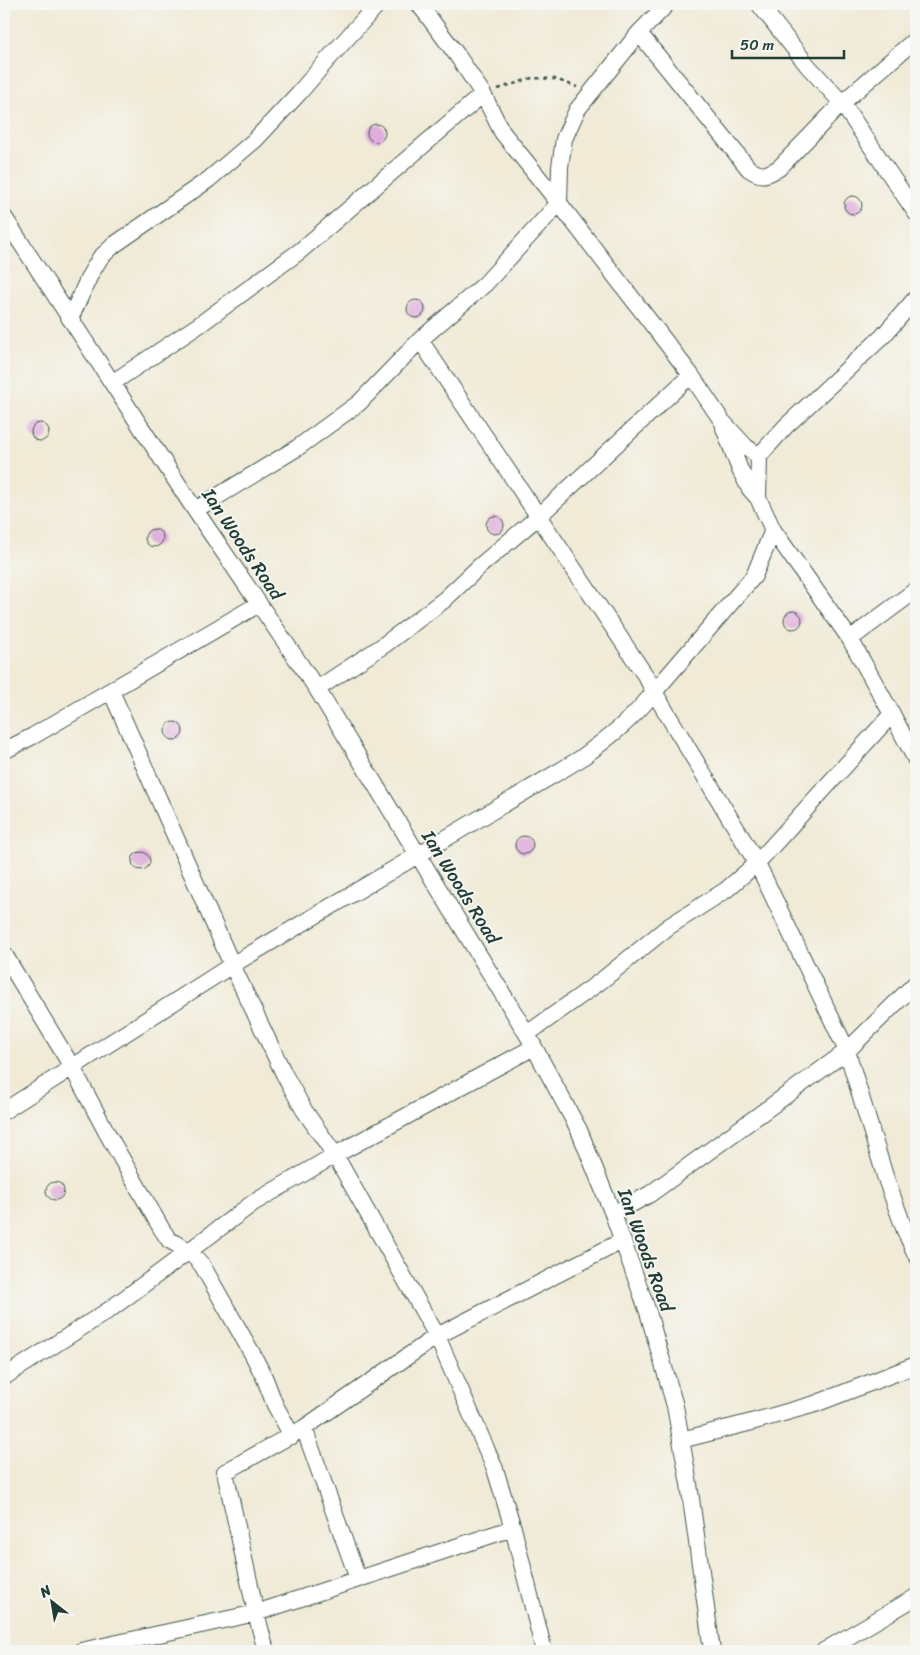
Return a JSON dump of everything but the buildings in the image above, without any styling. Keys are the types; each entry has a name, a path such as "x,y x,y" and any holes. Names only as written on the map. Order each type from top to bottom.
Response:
{"street":[{"path":"70,320 90,275 100,258 114,245 208,180 255,140 299,94 378,4"},
{"path":"419,4 483,94 502,132 691,375 722,421 746,447 759,456"},
{"path":"195,510 297,448 359,403 420,340 485,284 559,203 560,167 564,139 577,110 639,33 667,4"},
{"path":"759,4 808,66 842,103 916,213"},
{"path":"639,33 749,169 757,174 766,174 779,168 842,103 916,39"},
{"path":"112,383 200,325 300,251 483,94"},
{"name":"Ian Woods Road","path":"4,217 195,510 317,690 530,1040 579,1130 614,1214 648,1312 675,1406 689,1484 712,1651"},
{"path":"758,498 759,456 786,426 883,336 916,298"},
{"path":"420,340 647,678 757,863 847,1051 885,1176 916,1255"},
{"path":"317,690 384,645 444,600 481,565 539,516 691,375"},
{"path":"722,421 740,470 750,489 758,498 774,530 850,639 916,760"},
{"path":"4,1111 232,965 580,759 618,731 640,709 754,576 774,530"},
{"path":"850,639 916,590"},
{"path":"4,751 259,604"},
{"path":"111,691 232,965 284,1074 304,1110 335,1155 437,1336 495,1469 513,1528 544,1651"},
{"path":"4,1377 109,1310 253,1203 530,1040 668,927 726,890 757,863 892,714"},
{"path":"4,954 72,1068 161,1228 169,1240 189,1251 202,1265 253,1355 275,1405 298,1432 358,1579"},
{"path":"614,1214 650,1194 847,1051 916,983"},
{"path":"266,1651 225,1472 298,1432 437,1336 622,1241"},
{"path":"681,1440 815,1404 916,1365"},
{"path":"81,1651 256,1613 513,1528"},
{"path":"824,1651 916,1597"}],"path":[{"path":"483,94 532,78 555,80 591,91"}]}
